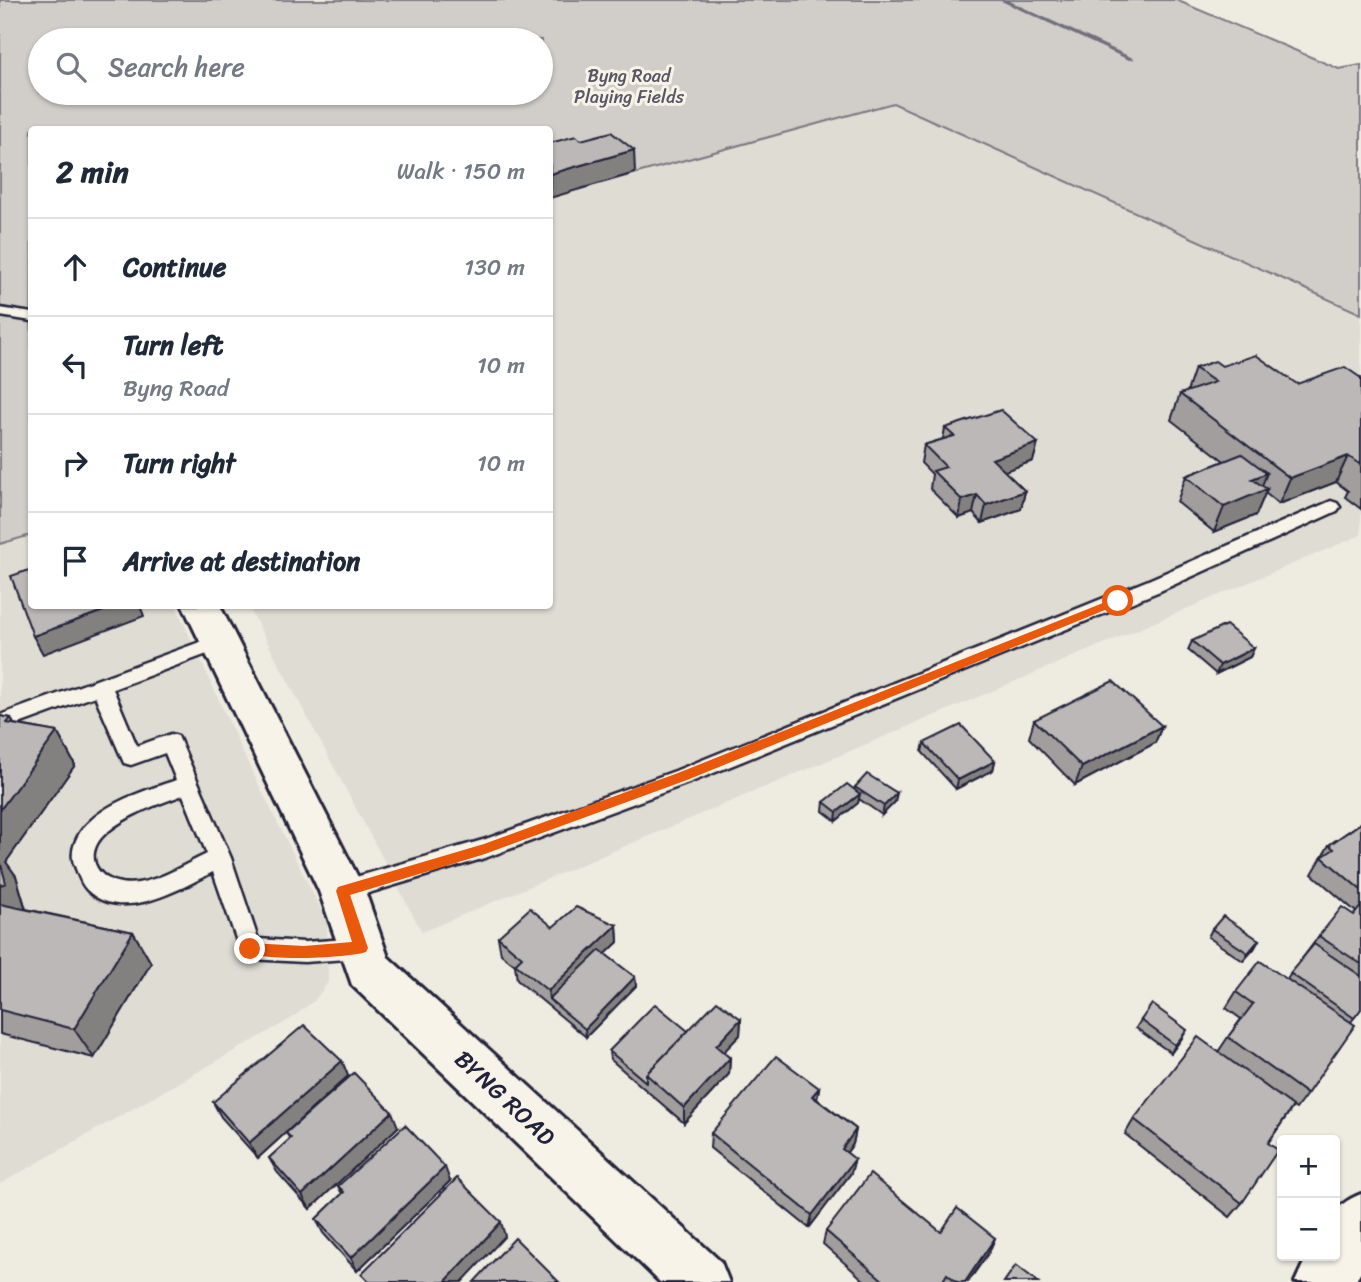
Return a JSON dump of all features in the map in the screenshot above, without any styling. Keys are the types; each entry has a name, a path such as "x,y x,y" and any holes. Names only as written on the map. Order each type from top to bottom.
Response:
{"street":[{"name":"BYNG ROAD","path":"202,609 342,891 369,970 701,1282"},
{"path":"1323,1282 1361,1221"}],"lane":[{"path":"0,312 28,316"},
{"path":"342,891 485,849 682,777 1141,591 1331,507"},
{"path":"0,723 219,642"},
{"path":"101,685 131,757 171,742 220,858 250,949 304,952 361,948"},
{"path":"189,784 119,811 97,827 85,843 82,857 86,868 93,882 110,892 135,893 220,858"}],"shaded area":[{"path":"893,103 1361,314 1361,535 422,932 250,609 553,609 553,196"},
{"path":"28,536 28,609 177,609 243,753 327,922 328,982 315,1000 289,1020 0,1184 0,544"}],"green space":[{"name":"Byng Road Playing Fields","path":"0,0 1176,0 1339,69 1361,65 1361,314 893,103 553,196 553,126 28,126 28,536 0,544"}],"building":[{"path":"611,132 634,150 553,173 553,142 576,136 581,140"},
{"path":"1256,355 1297,384 1345,367 1361,378 1361,465 1348,456 1290,478 1180,394 1215,382 1195,368 1215,361 1222,366"},
{"path":"1001,410 1038,443 992,459 1025,491 986,505 977,495 962,500 933,471 946,467 924,445 954,436 945,428"},
{"path":"1242,454 1267,473 1252,479 1267,489 1224,507 1186,476"},
{"path":"28,570 28,609 109,609 33,636 11,576"},
{"path":"1226,625 1254,648 1220,665 1192,641"},
{"path":"1113,681 1162,726 1082,767 1034,720"},
{"path":"0,716 11,718 7,723 57,732 0,810"},
{"path":"961,725 995,761 958,780 924,743"},
{"path":"867,774 897,793 884,806 855,787"},
{"path":"847,784 860,794 837,812 824,802"},
{"path":"1361,823 1361,890 1322,857 1334,849 1329,845"},
{"path":"0,861 6,883 0,885"},
{"path":"0,904 133,932 74,1029 0,1010"},
{"path":"1361,906 1361,964 1319,936 1342,907 1354,915"},
{"path":"576,907 617,925 548,991 515,964 522,957 498,937 530,908 553,927"},
{"path":"1223,916 1259,940 1248,953 1212,929"},
{"path":"1314,944 1361,976 1361,1009 1354,1018 1290,973"},
{"path":"600,950 635,977 585,1029 549,999"},
{"path":"1260,961 1355,1025 1307,1094 1228,1037 1253,1004 1236,992"},
{"path":"717,1001 741,1019 716,1046 730,1058 684,1108 646,1074"},
{"path":"655,1004 688,1031 646,1074 646,1082 609,1051"},
{"path":"1152,1004 1187,1030 1175,1045 1141,1020"},
{"path":"304,1025 342,1061 249,1143 213,1102"},
{"path":"1198,1037 1293,1106 1268,1143 1277,1151 1242,1203 1134,1119"},
{"path":"776,1056 819,1088 812,1096 856,1129 842,1149 855,1159 812,1215 711,1133"},
{"path":"354,1073 392,1112 302,1195 269,1158 291,1138 286,1133"},
{"path":"405,1125 445,1167 351,1258 316,1219 344,1192 338,1186"},
{"path":"870,1174 941,1232 957,1208 995,1238 965,1282 957,1282 947,1274 942,1282 885,1282 826,1231"},
{"path":"457,1178 501,1222 445,1282 369,1282 361,1274"},
{"path":"515,1238 559,1282 474,1282"},
{"path":"1016,1265 1038,1282 1004,1282"}],"waterway":[{"path":"1002,0 1131,59"}],"route":[{"path":"250,949 304,952 361,948 342,891 485,849 682,777 1118,601"}]}
